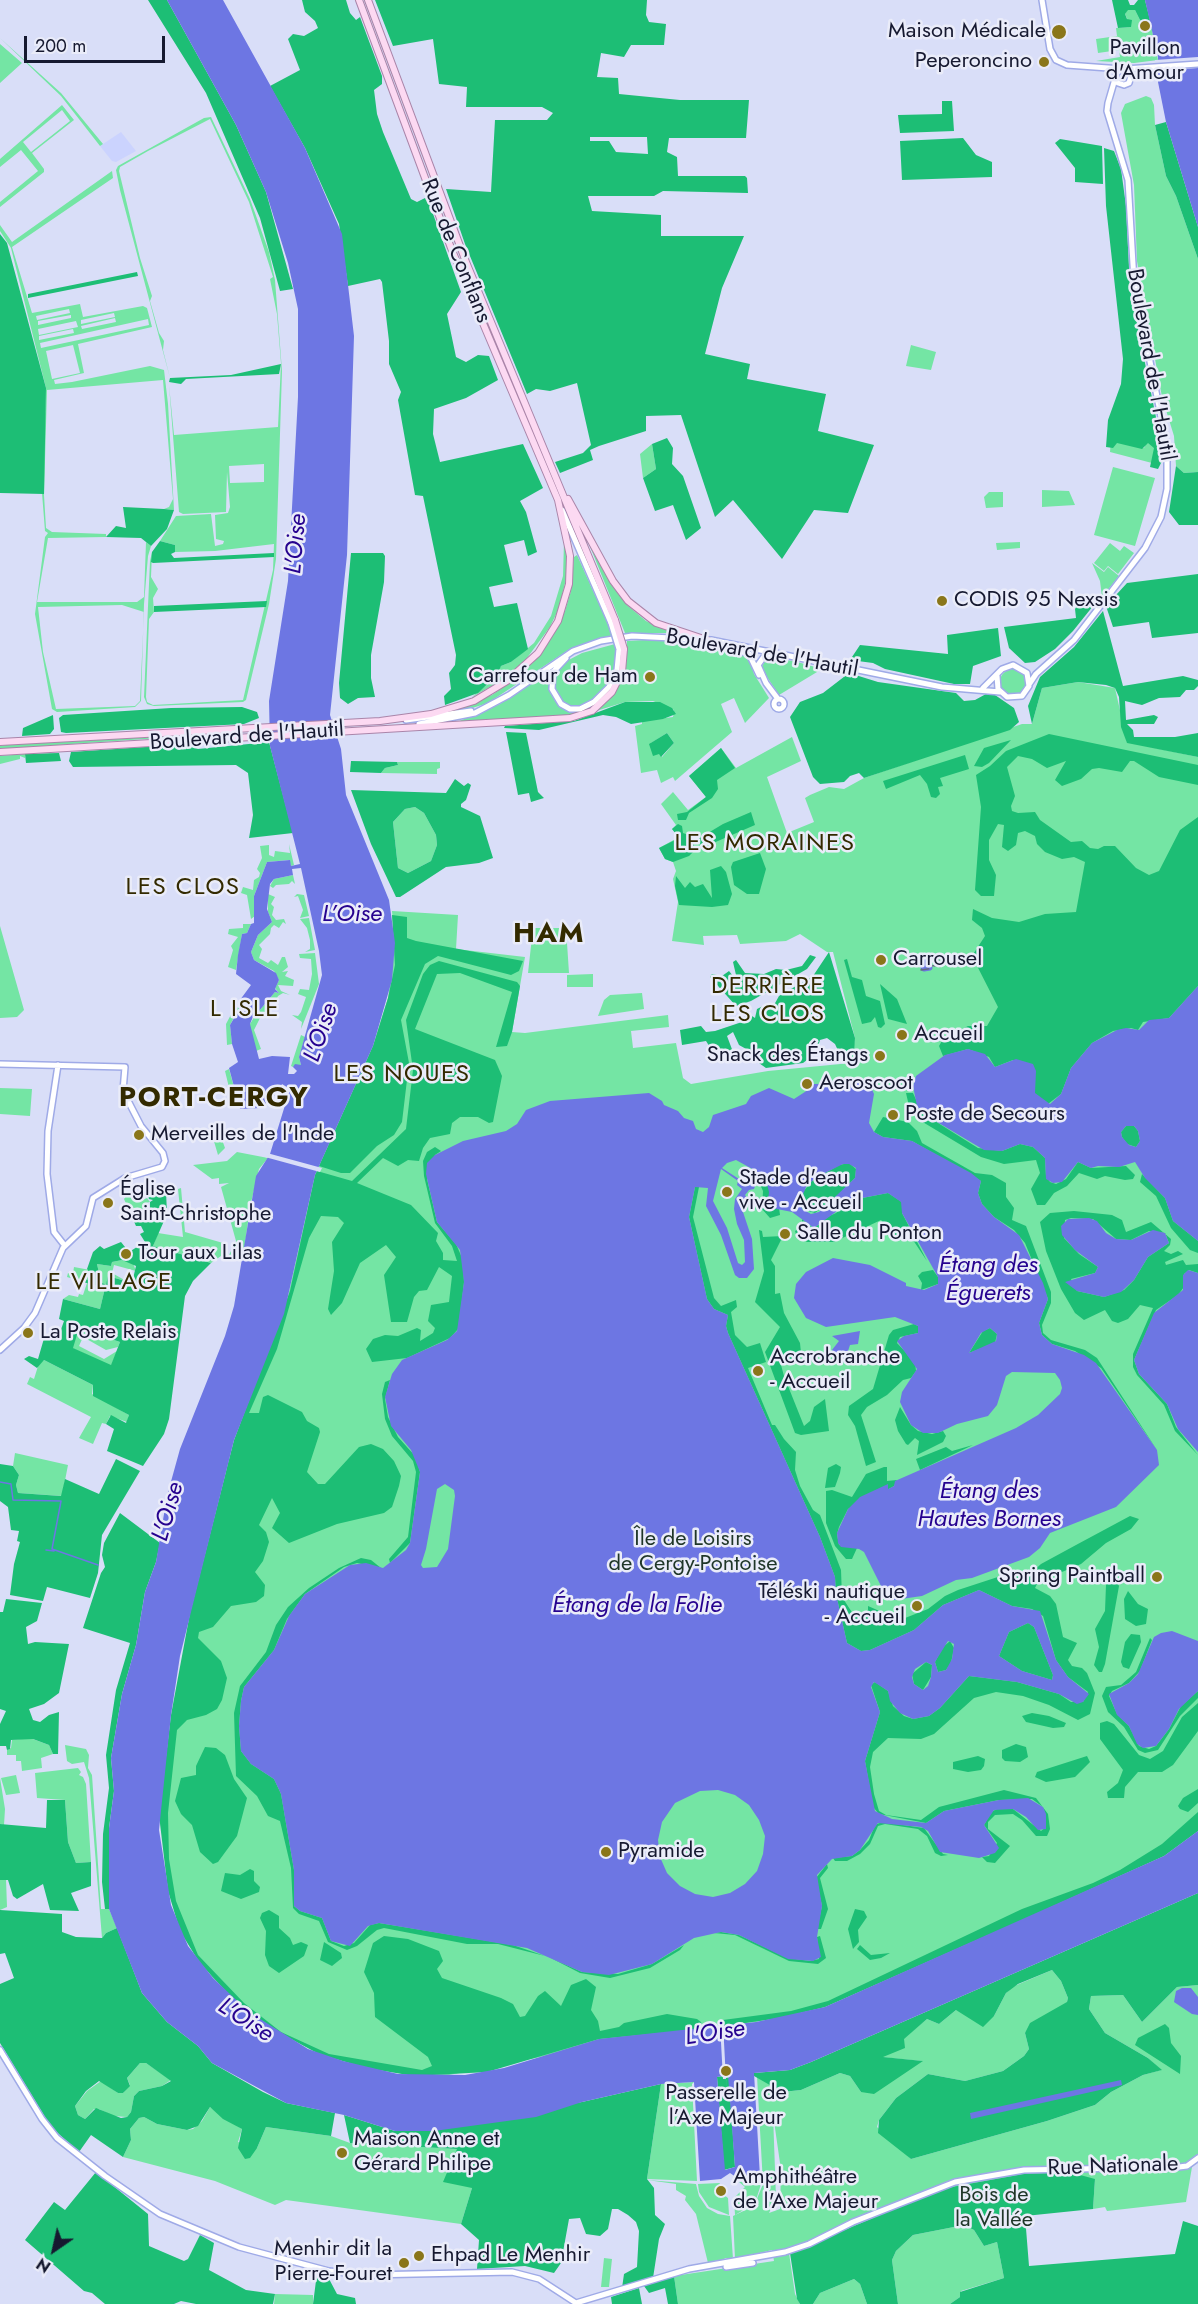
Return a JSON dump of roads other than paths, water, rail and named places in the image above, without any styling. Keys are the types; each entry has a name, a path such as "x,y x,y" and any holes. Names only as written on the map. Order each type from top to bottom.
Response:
{"main road":[{"name":"Rue de Conflans","path":"359,0 448,241 558,500 570,548 569,584 558,621 538,653 507,681 474,701 431,714 380,721"},
{"name":"Rue de Conflans","path":"368,0 466,262 555,476"},
{"path":"1042,0 1050,49 1057,61 1067,65 1123,69 1198,64"},
{"path":"1105,67 1120,85 1129,82"},
{"path":"1115,77 1123,69"},
{"path":"1123,69 1131,74 1129,82"},
{"path":"1111,96 1129,82 1140,69"},
{"name":"Boulevard de l'Hautil","path":"1030,683 1043,667 1074,640 1145,549 1161,517 1167,489 1165,436 1134,281 1128,180 1108,118 1107,108 1115,77"},
{"path":"393,728 560,719 583,715 599,706 615,688 623,668 621,649 613,621 555,476"},
{"path":"555,476 613,581 628,601 644,616 663,626 706,640"},
{"path":"558,500 613,621"},
{"name":"Boulevard de l'Hautil","path":"0,752 393,728 461,718 490,705 579,648 632,636 715,641 942,687 1000,692"},
{"path":"715,641 722,646 749,654 758,674 766,683"},
{"path":"579,648 556,667 551,678 555,698 564,706 573,709 591,705 606,691 617,670 621,649"},
{"path":"776,700 759,668 761,660 766,657 787,656"},
{"path":"979,689 1008,666 1016,665 1024,669 1043,667"},
{"path":"997,676 1000,692 1010,698 1019,698 1027,692 1030,683 1024,669"},
{"name":"Boulevard de l'Hautil","path":"0,742 433,718 490,705"},
{"path":"0,1064 125,1066 123,1092 139,1122 163,1153 165,1161 162,1167 121,1180 93,1198 86,1225 65,1246 35,1313 24,1328 0,1350"},
{"path":"58,1065 48,1131 47,1166 56,1236 65,1246"},
{"name":"Rue Nationale","path":"0,2050 42,2119 62,2142 153,2210 239,2247 345,2274 512,2272 538,2279 576,2303 689,2269 785,2252 935,2189 990,2176 1024,2170 1179,2168 1187,2166 1198,2158"}],"water":[{"name":"L’Oise","path":"167,0 223,0 305,148 342,234 354,336 347,555 330,715 341,749 346,795 389,900 395,943 392,980 373,1046 315,1175 284,1314 234,1440 180,1656 171,1715 159,1830 171,1905 188,1946 213,1978 249,2012 308,2049 343,2061 398,2074 465,2075 504,2068 599,2039 756,2022 825,2007 1164,1856 1198,1831 1198,1893 811,2062 790,2070 754,2073 760,2177 739,2179 730,2173 721,2179 700,2181 694,2082 661,2084 582,2102 536,2117 434,2131 395,2131 344,2115 286,2103 212,2063 198,2046 167,2022 142,1993 109,1909 109,1828 114,1791 111,1758 122,1694 136,1645 145,1592 156,1562 167,1496 180,1449 225,1336 234,1306 256,1176 270,1154 290,1089 282,1084 277,1093 261,1108 240,1109 229,1068 238,1062 232,1044 230,1025 243,1003 240,1000 251,985 236,974 242,934 247,933 251,924 254,923 254,896 267,862 290,860 291,866 300,864 270,746 269,701 288,581 298,397 298,309 288,263 266,192 236,125","holes":["301,868 322,975 299,1057 301,1065 295,1064 293,1067 297,1071 294,1074 288,1074 290,1057 272,1056 259,1059 250,1024 256,1009 259,1011 275,992 279,993 275,989 279,980 276,973 254,960 251,952 258,935 272,922 267,909 270,884 274,879 293,875 292,869","728,2075 735,2167 725,2170 717,2077"]},
{"path":"1145,0 1198,0 1198,227 1166,122 1158,82 1158,57"},
{"path":"1198,986 1198,1241 1173,1221 1165,1198 1145,1178 1135,1162 1119,1167 1091,1168 1078,1162 1062,1182 1053,1183 1046,1179 1045,1158 1033,1147 1020,1144 1002,1151 984,1150 922,1113 917,1106 913,1086 916,1076 945,1055 968,1049 985,1054 995,1067 1016,1059 1033,1064 1036,1071 1035,1093 1050,1104 1061,1094 1071,1068 1092,1043 1117,1030 1126,1028 1139,1030 1149,1020 1169,1018","holes":["1126,1126 1134,1126 1138,1131 1140,1141 1136,1147 1129,1145 1121,1132"]},
{"name":"Étang de la Folie","path":"865,1083 870,1085 874,1094 869,1123 874,1132 883,1137 912,1141 971,1173 981,1181 978,1193 982,1204 994,1217 1019,1235 1043,1283 1048,1299 1039,1323 1042,1335 1052,1344 1084,1355 1096,1363 1157,1450 1159,1465 1116,1507 1050,1533 1040,1548 1029,1557 972,1578 956,1580 922,1596 894,1600 882,1588 864,1552 859,1549 841,1547 838,1543 837,1533 848,1509 860,1497 888,1484 888,1489 894,1486 895,1481 1016,1428 1038,1415 1060,1394 1062,1388 1060,1380 1055,1373 1012,1372 1006,1376 997,1405 988,1416 957,1424 938,1433 923,1433 911,1425 900,1402 902,1392 917,1369 897,1341 904,1336 918,1333 918,1326 895,1317 826,1327 806,1318 794,1298 796,1284 806,1272 833,1258 870,1265 906,1283 906,1286 924,1290 938,1284 938,1277 902,1213 901,1202 888,1193 852,1200 814,1228 792,1212 772,1208 768,1200 767,1184 753,1174 756,1171 736,1160 727,1163 722,1168 739,1179 742,1176 747,1179 751,1177 756,1183 754,1189 749,1190 745,1195 747,1198 742,1209 752,1239 754,1269 747,1278 739,1278 735,1275 721,1235 706,1206 708,1188 695,1187 689,1217 707,1299 714,1309 728,1315 726,1326 728,1333 820,1537 835,1577 836,1594 847,1643 861,1651 870,1650 914,1630 943,1605 979,1590 1012,1606 1040,1611 1056,1660 1068,1677 1089,1694 1083,1702 1077,1704 1059,1694 1017,1682 969,1676 940,1708 929,1716 913,1719 900,1713 890,1701 888,1691 874,1682 871,1687 880,1712 865,1761 875,1811 892,1819 926,1823 944,1811 999,1800 1028,1798 1043,1807 1046,1814 1046,1829 1038,1830 1026,1817 1013,1809 994,1810 984,1825 999,1848 995,1853 979,1858 940,1852 928,1831 921,1827 878,1823 860,1850 852,1856 832,1859 817,1875 822,1906 817,1937 821,1957 813,1961 788,1959 739,1935 721,1932 694,1938 652,1964 609,1975 582,1972 527,1948 379,1923 368,1926 350,1946 331,1941 322,1918 300,1911 294,1906 294,1870 281,1794 274,1779 251,1764 241,1751 239,1726 241,1701 244,1687 274,1650 289,1616 305,1594 350,1565 366,1563 383,1568 406,1550 410,1543 420,1472 411,1450 391,1426 385,1397 392,1374 402,1360 447,1340 457,1331 464,1282 460,1250 437,1222 426,1174 427,1163 435,1155 463,1141 506,1131 517,1124 526,1110 550,1101 649,1093 662,1101 664,1105 678,1111 684,1118 693,1121 696,1129 703,1132 709,1127 713,1115 746,1104 751,1096 769,1088 794,1099 811,1088 813,1084","holes":["843,1164 856,1168 855,1178 819,1212 811,1214 802,1209 800,1202 806,1187 815,1178","721,1169 738,1181 737,1185 742,1189 735,1199 734,1209 744,1240 745,1262 742,1265 738,1263 727,1228 713,1201","990,1328 997,1334 996,1341 969,1353 981,1333","445,1484 454,1490 455,1496 448,1549 437,1567 423,1568 421,1565 437,1489","1028,1623 1034,1627 1053,1675 1052,1680 1022,1671 999,1656 1009,1632","948,1641 954,1644 952,1659 946,1670 938,1672 935,1662","926,1662 932,1665 928,1686 923,1690 914,1684 912,1677 915,1669","718,1790 735,1795 749,1805 759,1820 765,1836 763,1854 757,1871 745,1884 730,1893 713,1897 695,1894 680,1886 667,1873 660,1857 658,1840 662,1822 675,1803 700,1791"]},
{"path":"1089,1218 1097,1221 1106,1233 1116,1239 1131,1240 1153,1230 1165,1233 1169,1243 1148,1257 1134,1280 1121,1292 1104,1297 1077,1291 1065,1282 1095,1273 1098,1267 1075,1250 1062,1235 1061,1226 1068,1219"},
{"path":"1188,1270 1198,1273 1198,1452 1178,1429 1167,1404 1139,1374 1134,1360 1154,1313 1183,1290 1183,1275"},
{"path":"860,1331 858,1344 850,1345 843,1363 834,1361 832,1350 839,1341 832,1336"},
{"path":"1172,1631 1198,1641 1198,1691 1179,1709 1169,1729 1156,1746 1143,1748 1137,1744 1129,1726 1117,1715 1109,1694 1129,1683 1138,1674 1154,1637"},
{"path":"1191,1988 1198,1997 1198,2015 1192,2014 1174,2002 1176,1991"},
{"path":"1121,2080 1122,2085 971,2119 970,2113"}],"waterway":[{"path":"927,960 926,967 930,968 924,969 920,962 927,960"},
{"path":"0,1482 11,1484 13,1500 61,1501 52,1549 98,1565"},
{"path":"46,1550 54,1551"}],"railway":[{"path":"938,958 940,967 921,970 925,965 937,966 937,962 931,962 938,958"}],"place":[{"name":"Pavillon d'Amour","path":"1145,26"},
{"name":"Maison Médicale","path":"1059,32"},
{"name":"Peperoncino","path":"1044,62"},
{"name":"CODIS 95 Nexsis","path":"942,601"},
{"name":"Carrefour de Ham","path":"650,677"},
{"name":"Carrousel","path":"881,960"},
{"name":"Accueil","path":"902,1035"},
{"name":"Snack des Étangs","path":"880,1056"},
{"name":"Aeroscoot","path":"807,1084"},
{"name":"Poste de Secours","path":"893,1115"},
{"name":"Merveilles de l'Inde","path":"139,1135"},
{"name":"Stade d'eau vive - Accueil","path":"727,1192"},
{"name":"Église Saint-Christophe","path":"108,1203"},
{"name":"Salle du Ponton","path":"785,1234"},
{"name":"Tour aux Lilas","path":"126,1254"},
{"name":"La Poste Relais","path":"28,1333"},
{"name":"Accrobranche - Accueil","path":"758,1371"},
{"name":"Spring Paintball","path":"1157,1577"},
{"name":"Téléski nautique - Accueil","path":"917,1606"},
{"name":"Pyramide","path":"606,1852"},
{"name":"Passerelle de l’Axe Majeur","path":"726,2071"},
{"name":"Maison Anne et Gérard Philipe","path":"342,2153"},
{"name":"Amphithéâtre de l'Axe Majeur","path":"721,2191"},
{"name":"Ehpad Le Menhir","path":"419,2256"},
{"name":"Menhir dit la Pierre-Fouret","path":"404,2263"}],"district":[{"name":"LES MORAINES","path":"765,844"},
{"name":"LES CLOS","path":"183,888"},
{"name":"HAM","path":"549,935"},
{"name":"DERRIÈRE LES CLOS","path":"768,1001"},
{"name":"L ISLE","path":"245,1010"},
{"name":"LES NOUES","path":"402,1075"},
{"name":"PORT-CERGY","path":"214,1099"},
{"name":"LE VILLAGE","path":"104,1283"}],"water label":[{"name":"L'Oise","path":"297,544"},
{"name":"L'Oise","path":"322,1033"},
{"name":"Étang des Éguerets","path":"988,1280"},
{"name":"Étang des Hautes Bornes","path":"989,1506"},
{"name":"L'Oise","path":"169,1512"},
{"name":"L'Oise","path":"245,2021"},
{"name":"L'Oise","path":"715,2034"}],"park label":[{"name":"Île de Loisirs de Cergy-Pontoise","path":"693,1553"},
{"name":"Bois de la Vallée","path":"994,2208"}]}
